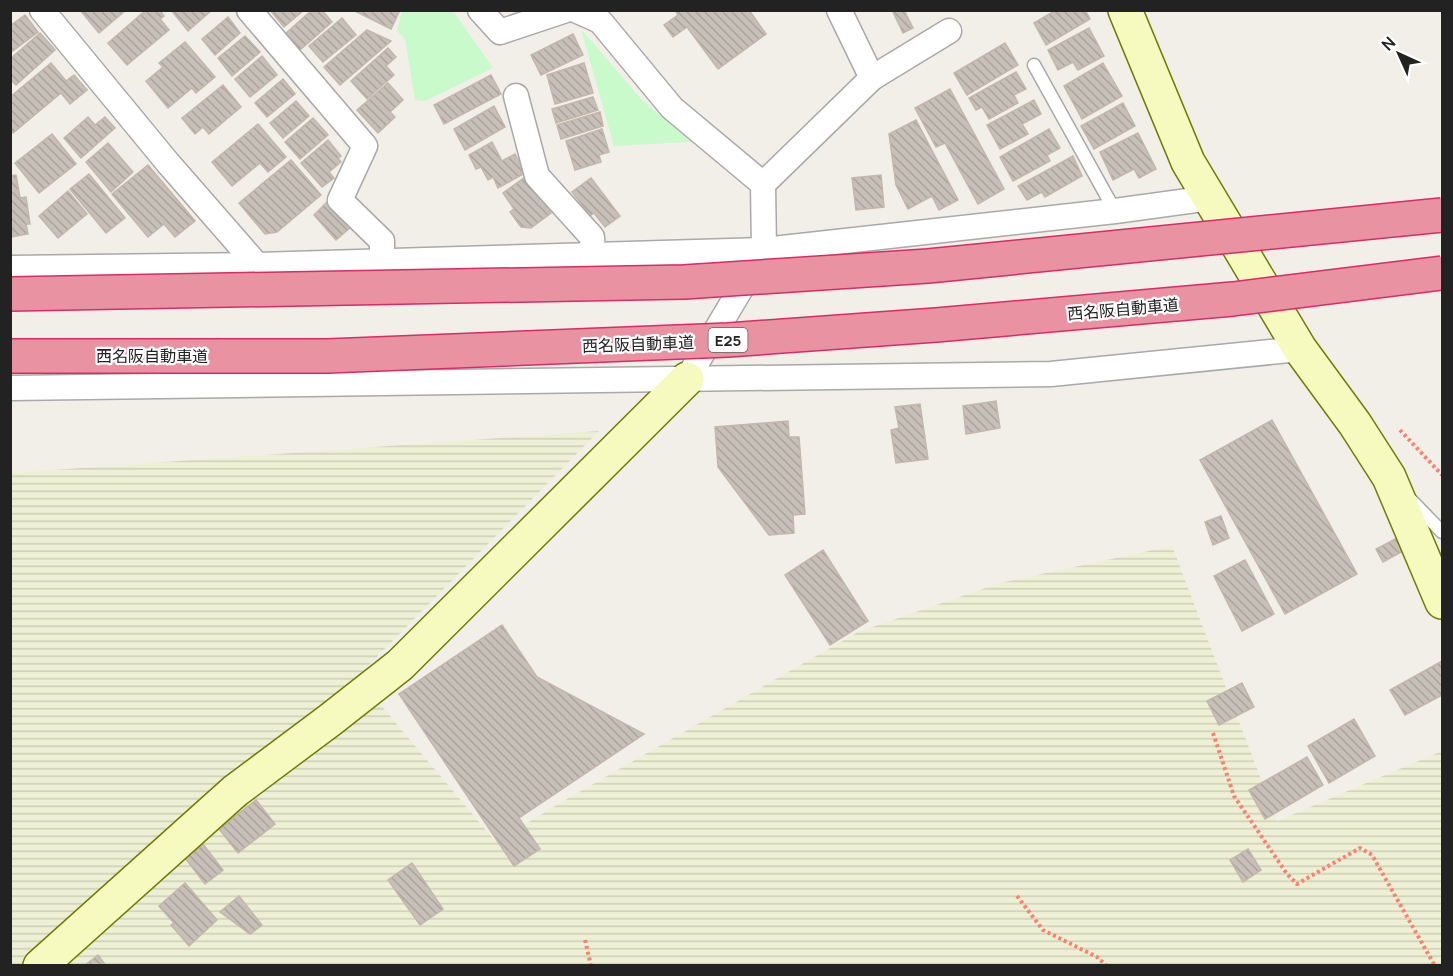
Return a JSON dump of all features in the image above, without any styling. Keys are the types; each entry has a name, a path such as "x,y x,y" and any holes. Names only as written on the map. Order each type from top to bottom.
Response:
{"highway":[{"path":"10,294 684,282 928,266 1443,215"},
{"name":"西名阪自動車道","path":"10,356 327,356 728,340 936,325 1233,299 1443,273"}],"street":[{"path":"42,10 168,163 257,265"},
{"path":"249,10 365,146 340,200 382,241 382,262"},
{"path":"480,10 500,32 566,10"},
{"path":"575,10 600,21 672,108 763,183"},
{"path":"839,10 872,78"},
{"path":"1125,10 1188,162 1300,350 1355,424 1389,477 1443,602"},
{"path":"40,966 235,791 400,665 687,379 764,250 763,183 872,78 949,31"},
{"path":"516,96 537,176 592,237 593,256"},
{"path":"10,268 257,265 764,250 1115,212 1210,198"},
{"path":"10,388 1051,374 1300,350"}],"lane":[{"path":"1034,65 1115,212"},
{"path":"1389,477 1443,532"}],"path":[{"path":"1213,733 1234,796 1297,884 1360,848 1372,855 1435,966"},
{"path":"1017,896 1043,930 1097,957 1107,966"},
{"path":"585,940 591,966"}],"green space":[{"path":"402,11 453,11 493,68 425,101 415,100 405,39 397,31"},
{"path":"581,29 642,100 691,142 614,146"},
{"path":"599,431 357,677 496,842 858,632 1000,583 1172,546 1277,821 1442,751 1442,965 11,966 11,473"}],"building":[{"path":"80,10 126,10 99,33"},
{"path":"146,10 160,10 164,16 160,19 169,30 127,65 108,43"},
{"path":"171,10 212,10 188,31"},
{"path":"270,10 304,10 284,27"},
{"path":"312,10 322,10 332,22 300,50 285,34"},
{"path":"353,10 400,10 391,29"},
{"path":"675,10 749,10 766,34 718,69 687,27 673,37 664,25 678,15"},
{"path":"892,10 904,10 913,28 903,33"},
{"path":"1056,10 1085,10 1090,19 1046,45 1034,23"},
{"path":"25,15 38,32 10,53 10,26"},
{"path":"228,17 240,33 215,55 202,39"},
{"path":"342,18 356,35 323,62 309,46"},
{"path":"1089,28 1104,56 1078,70 1073,62 1058,70 1048,50"},
{"path":"367,30 391,41 340,85 324,67"},
{"path":"40,33 55,50 16,85 10,79 10,59"},
{"path":"573,34 583,55 541,75 531,55"},
{"path":"245,36 260,52 232,76 218,58"},
{"path":"185,42 215,77 196,93 192,88 168,108 146,81 163,67 159,63"},
{"path":"1005,43 1018,65 967,95 954,73"},
{"path":"388,48 396,57 386,66 394,75 367,99 351,81"},
{"path":"262,56 277,75 250,97 235,79"},
{"path":"51,63 66,81 74,75 87,90 70,104 61,93 13,133 10,130 10,97"},
{"path":"584,63 593,93 555,104 547,75"},
{"path":"1103,63 1122,96 1082,119 1064,86"},
{"path":"1016,72 1026,89 1014,95 1018,103 989,119 982,107 976,110 969,98"},
{"path":"491,75 501,94 444,124 434,105"},
{"path":"283,79 295,94 267,117 255,103"},
{"path":"388,83 403,100 390,112 395,117 378,133 357,110"},
{"path":"223,85 241,107 209,134 203,127 195,134 182,118"},
{"path":"950,89 1004,189 978,204 945,143 936,147 915,108"},
{"path":"593,97 598,110 556,123 552,109"},
{"path":"1034,100 1041,114 1022,124 1028,134 1000,149 987,125"},
{"path":"296,101 309,116 283,138 270,123"},
{"path":"1123,103 1135,126 1094,149 1081,126"},
{"path":"494,106 505,127 465,150 454,129"},
{"path":"600,112 603,126 561,139 557,125"},
{"path":"88,117 95,125 105,117 115,128 81,158 64,138"},
{"path":"313,118 328,135 300,159 285,142"},
{"path":"916,120 958,200 939,210 932,196 908,209 896,185 889,134"},
{"path":"258,124 286,157 268,172 260,163 232,186 212,162"},
{"path":"602,129 609,152 599,155 601,162 575,170 566,141"},
{"path":"1049,129 1060,148 1047,155 1050,161 1013,181 1000,157"},
{"path":"1138,133 1156,169 1139,178 1134,169 1113,180 1100,152"},
{"path":"52,134 76,164 39,193 15,163"},
{"path":"328,140 341,156 338,158 341,162 329,172 334,178 322,187 301,163"},
{"path":"492,142 502,161 515,154 525,173 498,188 493,177 488,180 481,167 476,169 469,155"},
{"path":"108,143 133,172 111,192 86,162"},
{"path":"1073,156 1082,176 1045,197 1042,192 1027,200 1018,186"},
{"path":"291,160 321,195 277,232 265,234 239,203"},
{"path":"148,165 195,221 175,237 164,224 148,237 112,194"},
{"path":"89,174 125,218 106,233 70,189"},
{"path":"16,175 20,198 26,197 30,224 26,224 28,234 10,237 10,176"},
{"path":"881,175 884,207 856,210 852,178"},
{"path":"525,177 551,213 531,228 521,227 510,212 514,209 503,193"},
{"path":"591,178 620,216 605,227 594,213 590,216 572,192"},
{"path":"68,191 87,214 58,238 39,216"},
{"path":"328,201 351,227 336,240 314,215"},
{"path":"996,401 1000,428 966,434 963,406"},
{"path":"920,404 928,459 896,463 891,430 899,428 895,407"},
{"path":"1272,420 1357,574 1285,614 1200,460"},
{"path":"788,421 789,437 799,437 805,514 793,515 794,533 769,535 718,467 715,427"},
{"path":"1221,516 1229,538 1213,545 1205,522"},
{"path":"1401,536 1407,549 1383,562 1376,549"},
{"path":"823,550 868,621 830,645 785,575"},
{"path":"1245,560 1274,614 1242,631 1214,576"},
{"path":"502,625 537,677 644,734 519,818 540,849 514,866 399,694"},
{"path":"1442,661 1442,695 1405,715 1390,690"},
{"path":"1242,683 1254,707 1219,725 1207,701"},
{"path":"1354,719 1375,756 1329,783 1308,746"},
{"path":"1307,757 1323,785 1265,819 1249,790"},
{"path":"256,800 275,824 238,853 219,829"},
{"path":"203,844 223,870 205,884 185,858"},
{"path":"1248,849 1261,870 1243,882 1230,860"},
{"path":"412,863 443,909 420,925 388,880"},
{"path":"185,883 217,920 189,946 159,906"},
{"path":"239,896 262,925 250,934 220,912"},
{"path":"98,955 106,966 84,966"}]}
